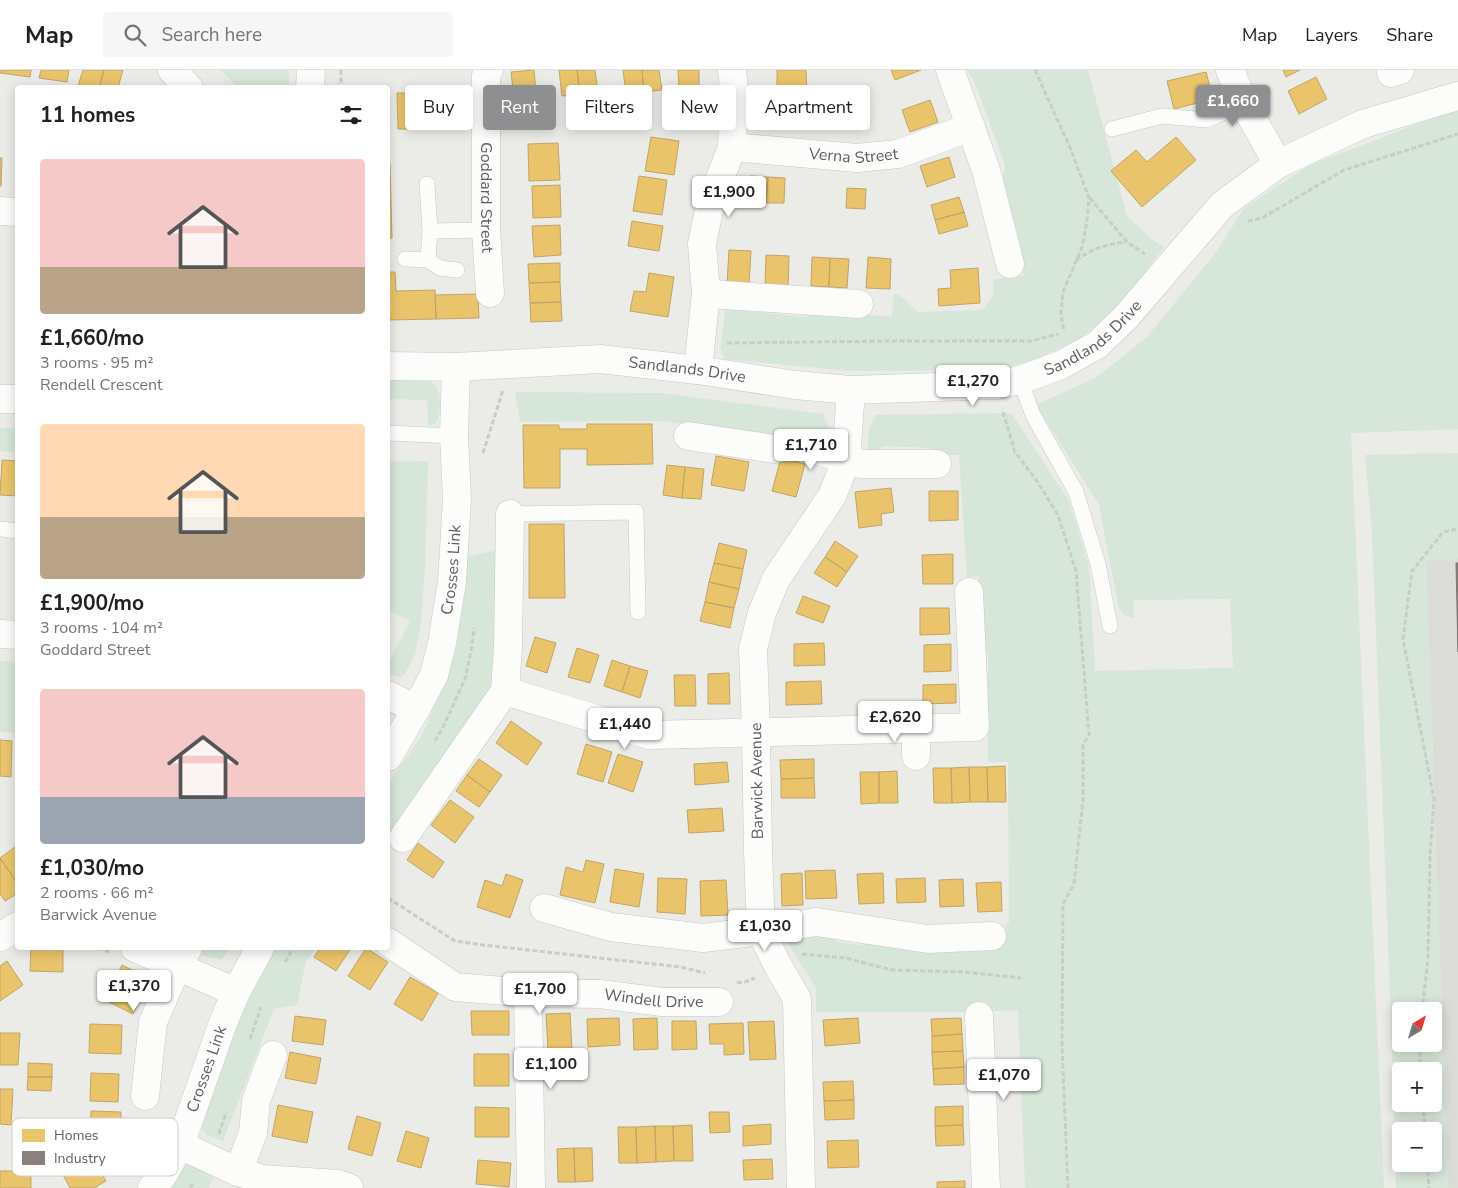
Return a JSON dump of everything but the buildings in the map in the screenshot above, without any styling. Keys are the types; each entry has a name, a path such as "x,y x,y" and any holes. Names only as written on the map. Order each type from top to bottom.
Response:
{"street":[{"path":"172,70 186,85"},
{"name":"Goddard Street","path":"489,70 486,76 486,230 490,293"},
{"path":"698,370 706,293 702,244 710,205 732,147 734,89 732,70"},
{"path":"950,70 986,170 1010,264"},
{"path":"1230,70 1244,104 1278,164"},
{"name":"Sandlands Drive","path":"390,366 456,367 600,359 698,370 795,385 850,390 997,384 1020,380 1060,365 1097,345 1126,317 1222,205 1278,164 1363,124 1458,96"},
{"name":"Verna Street","path":"732,147 857,158 898,154 971,128"},
{"path":"0,211 15,212"},
{"path":"706,293 722,296 859,304"},
{"name":"Crosses Link","path":"390,754 434,675 442,643 452,582 457,499 454,436 456,367"},
{"name":"Barwick Avenue","path":"801,1188 797,999 777,964 762,931 753,649 762,613 776,579 832,496 846,461 850,390"},
{"path":"0,399 15,399"},
{"path":"688,436 775,449 796,444 846,461 861,464 937,464"},
{"path":"403,838 505,691 508,646 510,514"},
{"path":"505,691 650,735 975,727 969,592"},
{"path":"0,634 15,635"},
{"path":"390,696 416,710"},
{"path":"916,729 916,756"},
{"path":"544,908 611,927 703,938 816,922 928,940 992,936"},
{"path":"0,936 15,928"},
{"name":"Windell Drive","path":"390,943 455,987 528,994 600,994 662,1002 718,1002"},
{"path":"146,950 183,957 236,992"},
{"name":"Crosses Link","path":"178,1149 223,1023 236,992 259,950"},
{"path":"145,1096 154,1022 183,957"},
{"path":"528,994 531,1188"},
{"path":"979,1016 986,1188"},
{"path":"238,1172 253,1133 256,1101 273,1056"},
{"path":"180,1145 238,1172 262,1179 338,1184 349,1188"},
{"name":"Crosses Link","path":"152,1188 162,1176"}],"lane":[{"path":"1112,129 1162,116 1206,120 1244,104"},
{"path":"427,184 430,231 428,260"},
{"path":"430,231 486,230"},
{"path":"405,259 428,260 440,268 457,270"},
{"path":"1020,380 1033,415 1076,492 1098,564 1110,626"},
{"path":"390,433 454,436"},
{"path":"510,514 636,512 638,612"},
{"path":"0,529 15,531"}],"path":[{"path":"340,70 341,85"},
{"path":"1035,70 1089,198 1127,242 1146,254 1139,262"},
{"path":"1064,332 1061,314 1063,292 1083,239 1089,198"},
{"path":"1076,260 1096,248 1127,242"},
{"path":"701,340 716,343 894,340 1032,341 1064,332 1072,327"},
{"path":"1002,410 1015,452 1037,481 1058,515 1076,571 1085,670 1090,735 1083,745 1083,800 1074,884 1063,904 1062,1046 1068,1188"},
{"path":"1423,1002 1428,959 1430,854 1434,799 1403,639 1412,571 1443,532 1458,529"},
{"path":"1428,1172 1429,1188"}],"shaded area":[{"path":"1458,559 1458,1188 1448,1188 1426,560"}],"green space":[{"path":"221,70 289,70 289,85 235,85"},
{"path":"967,70 1088,70 1127,216 1151,239 1164,247 1118,307 1080,338 1037,359 997,370 848,371 725,359 720,348 726,306 739,306 745,311 805,317 813,310 892,317 894,294 899,295 918,312 982,310 993,296 993,280 1024,275 1002,180 1005,165 976,86"},
{"path":"1458,110 1458,429 1351,433 1384,1188 1025,1188 1018,1010 968,1012 816,1012 816,988 783,936 832,937 837,942 862,945 870,939 906,941 917,951 968,947 973,942 1006,939 1006,923 1009,923 1008,762 988,762 988,655 984,648 978,576 967,577 959,455 935,455 929,448 883,446 874,453 867,453 869,429 876,415 1011,413 1069,501 1089,567 1095,671 1233,668 1230,599 1134,600 1133,618 1124,615 1119,608 1099,505 1036,405 1097,377 1147,337 1217,251 1244,208 1310,165"},
{"path":"390,378 422,378 435,385 439,391 440,412 436,423 428,426 427,400 390,399"},
{"path":"515,392 660,393 823,414 830,430 829,449 665,421 520,422"},
{"path":"0,428 15,428 15,452 0,451"},
{"path":"1458,453 1458,559 1426,561 1441,1002 1392,1002 1392,1052 1442,1052 1442,1017 1448,1188 1396,1188 1395,1172 1442,1172 1442,1122 1394,1122 1394,1112 1442,1112 1442,1062 1392,1062 1372,532 1365,455"},
{"path":"428,461 425,566 421,621 415,654 405,674 401,677 390,674 390,660 410,621 390,611 390,462"},
{"path":"499,550 494,684 390,842 390,781 422,735 446,681 455,653 463,606 468,556"},
{"path":"0,661 15,662 15,733 0,732"},
{"path":"199,950 228,950 222,960 197,954"},
{"path":"271,950 314,950 306,961 297,1005 274,1009 223,1141 207,1135 197,1122 238,1014"},
{"path":"195,1160 215,1173 209,1188 165,1188 173,1176 178,1176 178,1168 182,1162"}]}
